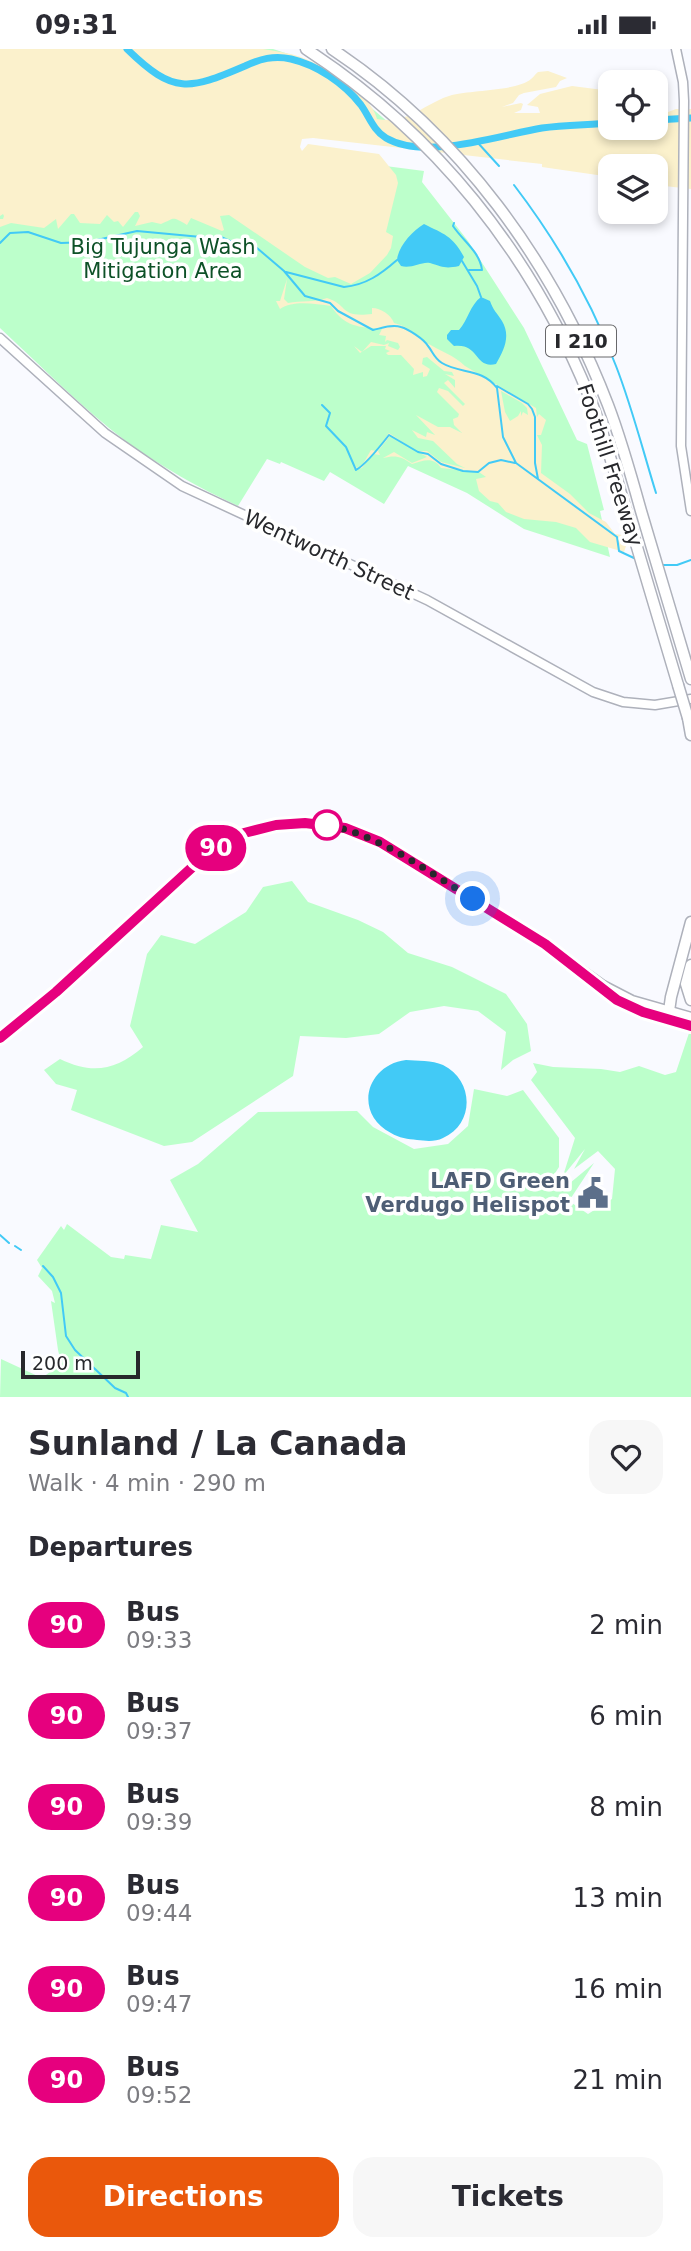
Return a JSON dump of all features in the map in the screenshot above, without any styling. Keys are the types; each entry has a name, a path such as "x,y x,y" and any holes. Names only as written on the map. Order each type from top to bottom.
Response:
{"highway":[{"name":"Foothill Freeway","path":"306,49 391,112 458,179 514,253 557,326 596,413 690,723 691,735"},
{"name":"Foothill Freeway","path":"332,49 380,84 420,118 457,155 531,253 574,327 615,424 691,679"},
{"path":"677,1022 669,1011 691,922"},
{"path":"691,965 686,984 691,1000"}],"main road":[{"path":"676,49 683,82 681,446 691,511"},
{"name":"Wentworth Street","path":"0,338 105,433 182,486 427,600 593,692 623,702 655,705 691,699"},
{"path":"0,1038 56,992 199,859 244,833 291,824 337,827 380,842 545,944 617,1000 643,1012 691,1026"},
{"path":"577,968 620,994 691,1017"}],"green space":[{"name":"Big Tujunga Wash Mitigation Area","path":"0,49 273,49 307,60 355,94 402,134 294,129 290,158 316,157 424,171 422,182 468,241 524,328 577,440 587,444 604,510 600,511 610,557 524,529 467,493 408,466 384,504 330,472 324,481 281,462 280,464 267,459 238,506 167,468 110,429 0,328"},
{"path":"292,881 308,902 358,920 383,932 408,953 452,967 506,994 527,1024 531,1051 501,1070 506,1032 478,1011 444,1006 410,1012 379,1034 346,1038 300,1036 293,1076 192,1142 164,1146 71,1110 77,1090 56,1084 44,1070 60,1059 83,1067 104,1068 123,1061 143,1047 130,1026 147,954 161,935 195,944 246,912 263,887"},
{"path":"689,1033 691,1397 0,1397 1,1359 42,1378 63,1362 58,1350 52,1291 38,1276 42,1268 37,1260 61,1226 64,1230 67,1224 111,1257 124,1259 125,1255 151,1259 161,1225 198,1232 170,1180 198,1164 258,1112 357,1111 373,1127 414,1149 448,1144 468,1126 474,1089 507,1096 523,1090 559,1138 559,1167 550,1181 564,1188 594,1163 569,1201 588,1214 612,1199 615,1169 598,1151 574,1169 585,1149 563,1176 575,1138 531,1080 537,1072 533,1063 620,1072 639,1066 665,1075 676,1072"}],"sand":[{"path":"0,49 277,51 301,57 334,74 357,90 373,109 377,119 388,120 407,116 452,95 516,86 525,83 538,72 548,71 567,78 560,81 556,87 519,95 513,103 502,107 521,103 521,110 514,113 540,113 538,107 527,105 540,94 572,86 598,89 598,140 668,140 668,112 691,109 691,189 668,186 668,154 598,154 598,175 542,167 542,164 313,138 302,139 302,151 308,144 379,154 396,175 398,183 386,232 393,236 391,248 370,273 351,284 335,277 328,278 305,267 229,215 220,216 224,230 222,231 191,218 187,225 174,219 161,224 152,222 135,226 140,216 138,212 135,212 123,227 107,215 100,224 80,223 74,214 71,214 58,229 56,219 44,228 11,223 0,227 0,219 4,216 0,216"},
{"path":"287,279 284,299 288,303 327,298 349,313 372,314 372,308 379,309 394,323 536,408 537,417 539,414 546,420 541,435 537,435 542,445 541,473 570,494 589,513 606,522 615,534 622,535 627,543 624,552 590,542 576,528 556,522 524,519 506,512 498,503 490,501 479,491 476,479 486,477 479,472 441,468 431,461 412,464 398,457 383,458 394,452 412,463 427,457 416,451 427,451 441,462 465,468 457,464 433,441 418,438 412,430 426,437 427,432 435,435 416,415 438,427 450,427 462,433 454,425 453,419 459,414 437,392 439,388 448,391 463,406 465,404 444,383 448,380 455,388 455,380 445,374 454,376 452,372 444,371 427,357 423,358 422,364 430,369 427,376 423,377 423,372 413,375 414,369 401,355 388,355 386,353 390,351 385,349 386,346 371,346 363,351 371,342 384,345 389,343 388,346 398,350 398,343 387,340 385,342 386,336 379,335 382,329 353,325 331,306 298,304 280,309 276,301 280,301","holes":["501,391 527,408 528,415 523,412 521,416 521,411 510,421 505,412"]},
{"path":"389,433 414,449 390,436 378,451 380,455 373,454 362,468 354,469 353,463 357,468 363,464 371,450 376,451"}],"water":[{"path":"424,224 456,244 464,257 459,266 444,267 427,263 401,266 397,260 400,250 410,235"},
{"path":"481,297 490,301 505,327 504,348 496,364 484,363 468,348 454,346 447,339 451,330 459,330"},
{"path":"406,1060 443,1065 461,1081 467,1102 465,1113 461,1123 443,1138 427,1141 400,1137 379,1124 372,1114 368,1102 374,1080 392,1064"}],"waterway":[{"path":"127,49 157,74 183,84 210,80 267,58 279,57 301,62 338,82 361,105 382,135 402,144 441,147 542,128 598,124"},
{"path":"668,119 691,118"},
{"path":"478,143 499,166"},
{"path":"514,185 544,227 584,294 622,382 656,493"},
{"path":"454,223 453,226 475,252 481,264 482,270 469,270"},
{"path":"0,243 10,233 28,232 61,243 88,242 137,231 212,238 219,236 257,248 284,271 305,296 330,303 338,311 373,330 391,326 404,328 423,340 442,363 485,377 497,388 503,437 516,463 617,537 619,551 636,559"},
{"path":"286,272 344,287 373,278 397,260"},
{"path":"462,261 481,297"},
{"path":"497,386 532,409 535,417 535,463 538,479"},
{"path":"322,405 330,413 326,426 346,447 356,470 389,435 418,452 428,454 441,464 463,471 478,472 489,463 501,460 515,463"},
{"path":"662,565 677,565 691,560"},
{"path":"0,1235 9,1243"},
{"path":"15,1246 21,1250"},
{"path":"43,1266 53,1277 61,1293 66,1336 75,1350 128,1397"}],"bus line":[{"name":"90","path":"0,1038 56,992 210,851 244,833 276,825 305,823 345,828 380,842 545,944 617,1000 643,1012 691,1026"}],"place":[{"name":"LAFD Green Verdugo Helispot","path":"593,1193"}],"route":[{"path":"327,825 323,824 349,830 380,842 473,899"}]}
